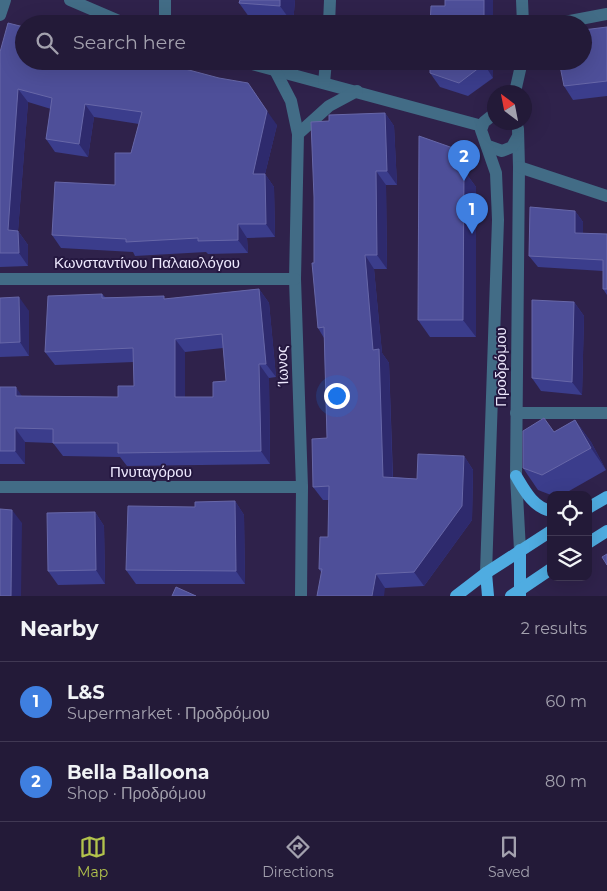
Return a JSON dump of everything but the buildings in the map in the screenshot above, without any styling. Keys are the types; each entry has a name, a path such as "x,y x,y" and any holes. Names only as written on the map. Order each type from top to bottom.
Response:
{"main road":[{"path":"516,476 527,496 536,504 547,509"},
{"path":"592,506 607,497"},
{"path":"592,540 607,531"},
{"path":"456,596 486,573 547,533"},
{"name":"Προδρόμου","path":"517,594 520,550"},
{"path":"517,594 547,572"},
{"name":"Προδρόμου","path":"486,573 488,596"}],"street":[{"path":"0,15 5,0"},
{"path":"70,0 105,15"},
{"path":"165,0 165,15"},
{"path":"329,15 330,0"},
{"path":"522,0 523,15"},
{"path":"592,17 607,14"},
{"path":"270,70 357,91 482,126 487,119"},
{"path":"324,83 325,70"},
{"path":"517,85 520,70"},
{"name":"Ίωνος","path":"276,72 291,101 298,134 295,279 302,487 301,596"},
{"path":"298,134 329,106 357,91"},
{"name":"Προδρόμου","path":"482,126 482,140 488,146 496,173 498,220 486,573"},
{"name":"Προδρόμου","path":"518,130 520,167 516,476 520,550"},
{"path":"488,146 497,150 507,149 517,138"},
{"path":"520,167 607,196"},
{"name":"Κωνσταντίνου Παλαιολόγου","path":"0,279 295,279"},
{"path":"516,413 607,413"},
{"name":"Πνυταγόρου","path":"0,487 302,487"}],"place":[{"name":"Bella Balloona","path":"464,181"},
{"name":"L&S","path":"472,234"}]}
